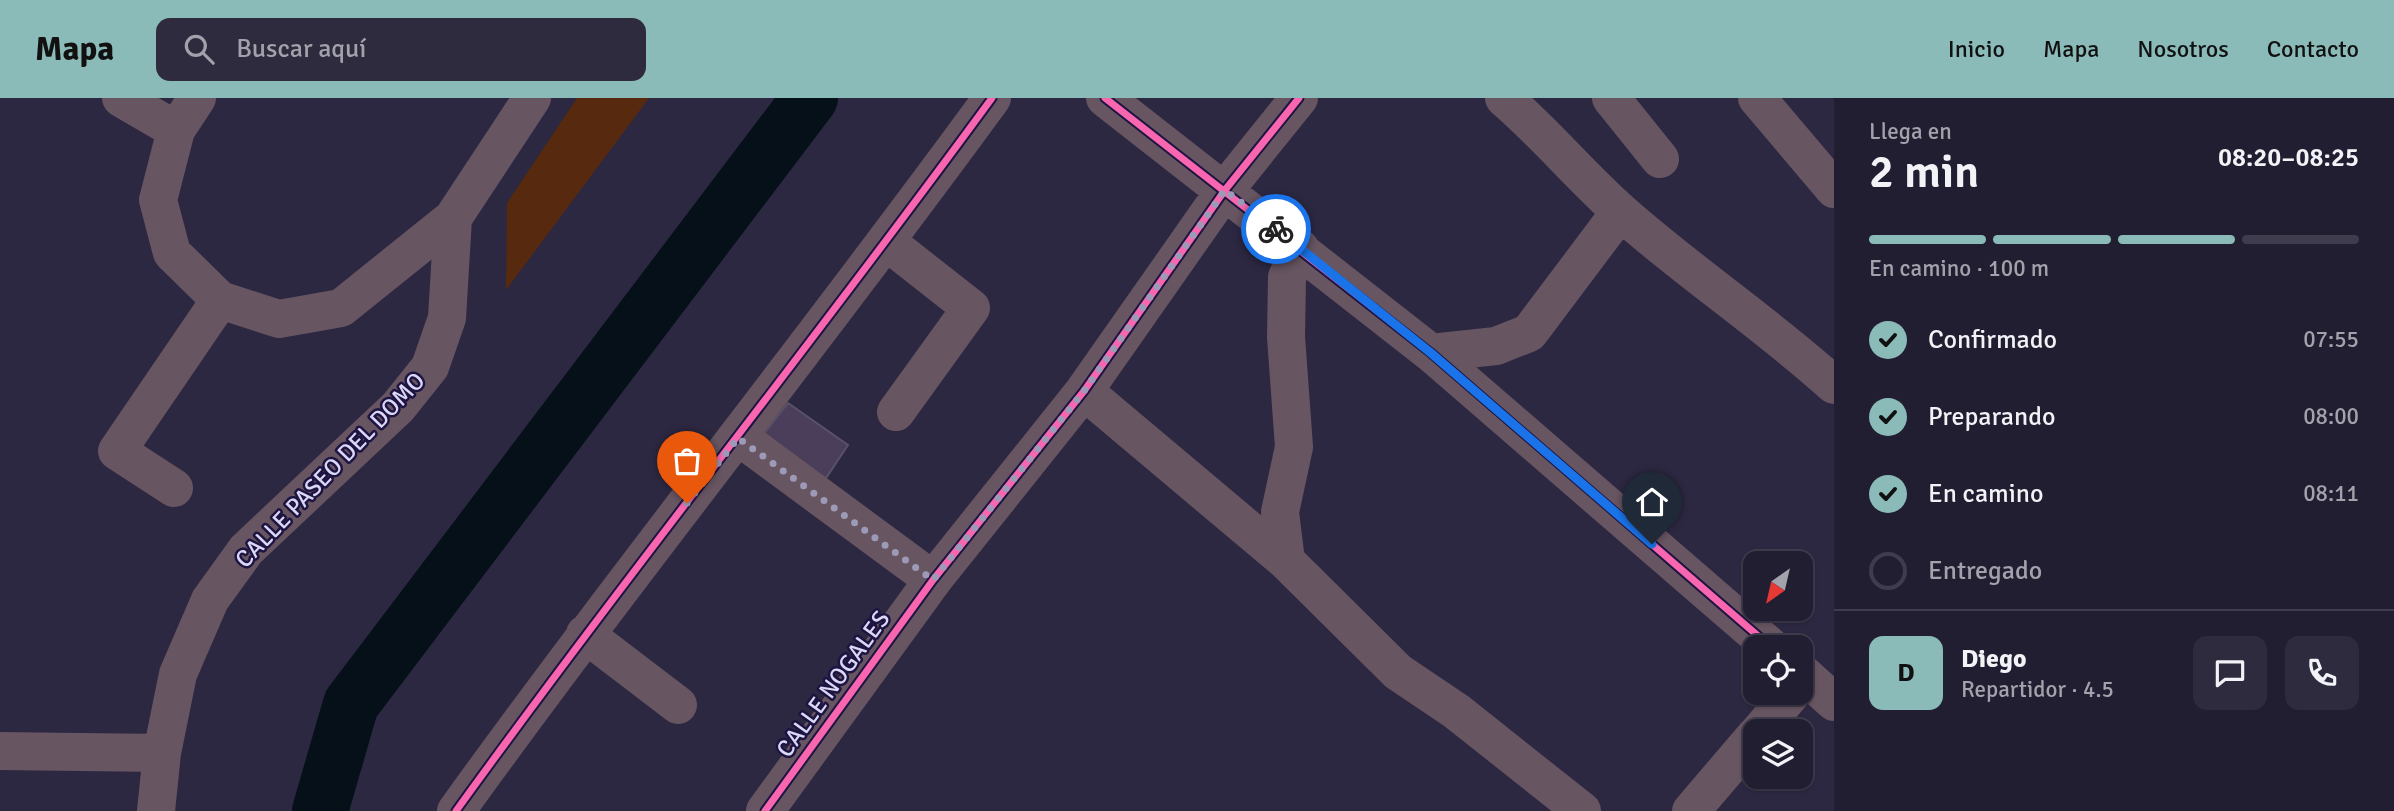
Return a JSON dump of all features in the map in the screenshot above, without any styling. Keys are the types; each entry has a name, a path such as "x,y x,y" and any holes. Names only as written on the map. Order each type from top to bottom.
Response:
{"street":[{"path":"121,98 176,130"},
{"path":"197,98 176,130 158,200 172,253 220,300 279,319 341,309 453,218"},
{"name":"CALLE PASEO DEL DOMO","path":"156,811 162,753 178,674 210,600 246,550 398,407 430,367 447,318 453,218 532,98"},
{"path":"456,811 575,646 887,243 992,98"},
{"path":"1105,98 1431,353 1757,635"},
{"name":"CALLE NOGALES","path":"765,811 933,580 1084,391 1225,190 1299,98"},
{"path":"1504,98 1538,127 1620,212 1802,356 1834,385"},
{"path":"1611,98 1660,159"},
{"path":"1757,98 1834,188"},
{"path":"1431,353 1496,346 1529,333 1620,212"},
{"path":"887,243 971,308 896,412"},
{"path":"1286,561 1280,512 1294,446 1286,337 1287,277 1300,248"},
{"path":"174,488 117,451 220,300"},
{"path":"1084,391 1286,561 1398,672 1456,711 1582,811"},
{"path":"738,438 933,580"},
{"path":"575,646 678,705"},
{"path":"1813,689 1834,702"},
{"path":"1769,719 1781,705"},
{"path":"1691,811 1743,750"},
{"path":"0,751 162,753"}],"shaded area":[{"path":"577,98 649,98 506,290 507,203"}],"building":[{"path":"788,403 848,445 824,481 762,436"}],"waterway":[{"path":"320,811 351,704 810,98"}],"cycle path":[{"path":"456,811 992,98"},
{"path":"1105,98 1431,353 1757,635"},
{"path":"765,811 933,580 1084,391 1225,190 1299,98"}],"way so far":[{"path":"687,503 738,438 933,580 1084,391 1225,190 1276,229"}],"route":[{"path":"1276,229 1431,353 1652,544"}]}
